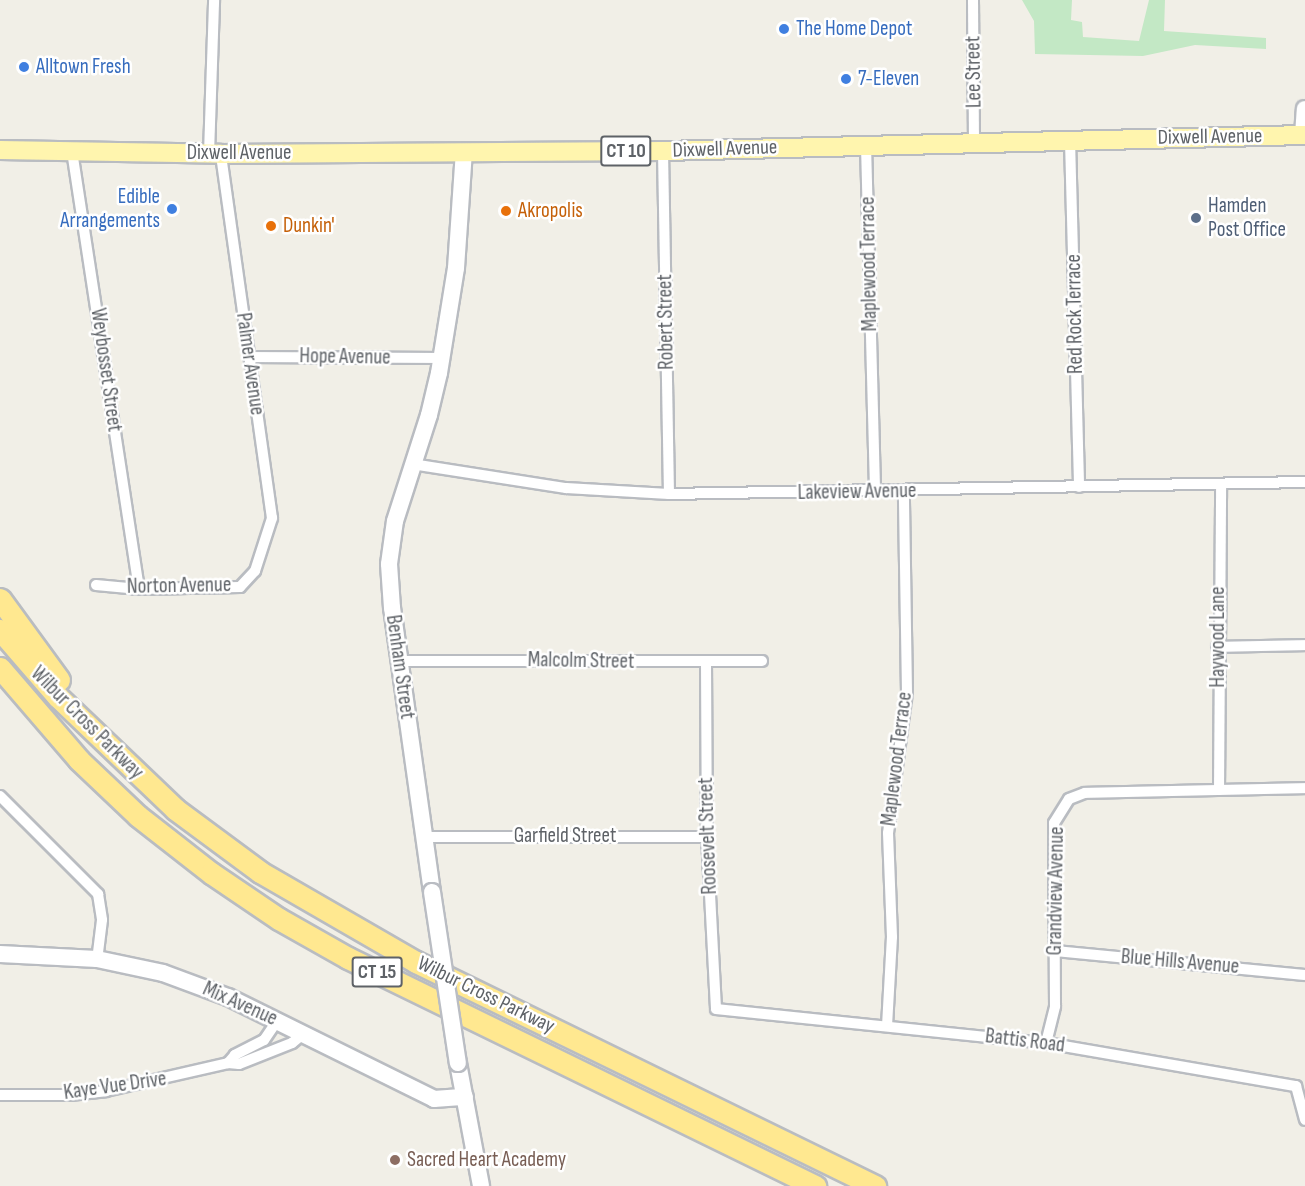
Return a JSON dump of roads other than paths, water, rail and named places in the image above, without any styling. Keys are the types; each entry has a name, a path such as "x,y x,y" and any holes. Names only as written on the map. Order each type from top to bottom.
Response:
{"highway":[{"path":"0,599 67,690 92,731"},
{"name":"Wilbur Cross Parkway","path":"0,630 92,731 176,809 260,872 345,925 875,1186"},
{"name":"Wilbur Cross Parkway","path":"0,668 79,760 138,816 211,873 279,919 348,958 815,1186"}],"main road":[{"path":"1304,135 1305,109"},
{"name":"Dixwell Avenue","path":"0,150 215,154 663,151 1304,135"},
{"name":"Benham Street","path":"464,152 456,268 441,358 429,415 394,521 390,552 399,661 458,1063 480,1186"},
{"name":"Mix Avenue","path":"0,954 97,959 171,975 277,1021 434,1099 465,1097"}],"street":[{"name":"Palmer Avenue","path":"214,0 215,154 250,357 272,518 255,571"},
{"name":"Lee Street","path":"973,0 974,143"},
{"name":"Red Rock Terrace","path":"1070,140 1079,487"},
{"name":"Maplewood Terrace","path":"866,145 875,491"},
{"name":"Weybosset Street","path":"72,151 139,589"},
{"name":"Robert Street","path":"663,151 669,494"},
{"name":"Hope Avenue","path":"250,357 441,358"},
{"name":"Lakeview Avenue","path":"412,464 566,488 669,494 1305,482"},
{"name":"Haywood Lane","path":"1219,790 1218,647 1221,484"},
{"name":"Maplewood Terrace","path":"887,1026 892,937 888,833 907,693 904,491"},
{"name":"Norton Avenue","path":"96,585 139,589 240,587 255,571"},
{"path":"1218,647 1305,645"},
{"name":"Malcolm Street","path":"399,661 762,661"},
{"name":"Roosevelt Street","path":"706,662 707,837 716,1009"},
{"name":"Grandview Avenue","path":"1046,1042 1055,1005 1054,823 1069,799 1085,793 1305,788"},
{"path":"0,796 98,894 102,920 97,959"},
{"name":"Garfield Street","path":"424,837 707,837"},
{"name":"Blue Hills Avenue","path":"1055,951 1305,975"},
{"name":"Battis Road","path":"716,1009 1046,1042 1296,1086 1305,1120"},
{"name":"Kaye Vue Drive","path":"228,1063 236,1055 264,1040 277,1021"},
{"name":"Kaye Vue Drive","path":"0,1095 70,1095 106,1091 228,1063 239,1064 292,1043 303,1034"}],"place":[{"name":"The Home Depot","path":"784,29"},
{"name":"Alltown Fresh","path":"24,67"},
{"name":"7-Eleven","path":"846,79"},
{"name":"Edible Arrangements","path":"172,209"},
{"name":"Akropolis","path":"506,211"},
{"name":"Hamden Post Office","path":"1196,218"},
{"name":"Dunkin'","path":"271,226"},
{"name":"Sacred Heart Academy","path":"395,1160"}]}
